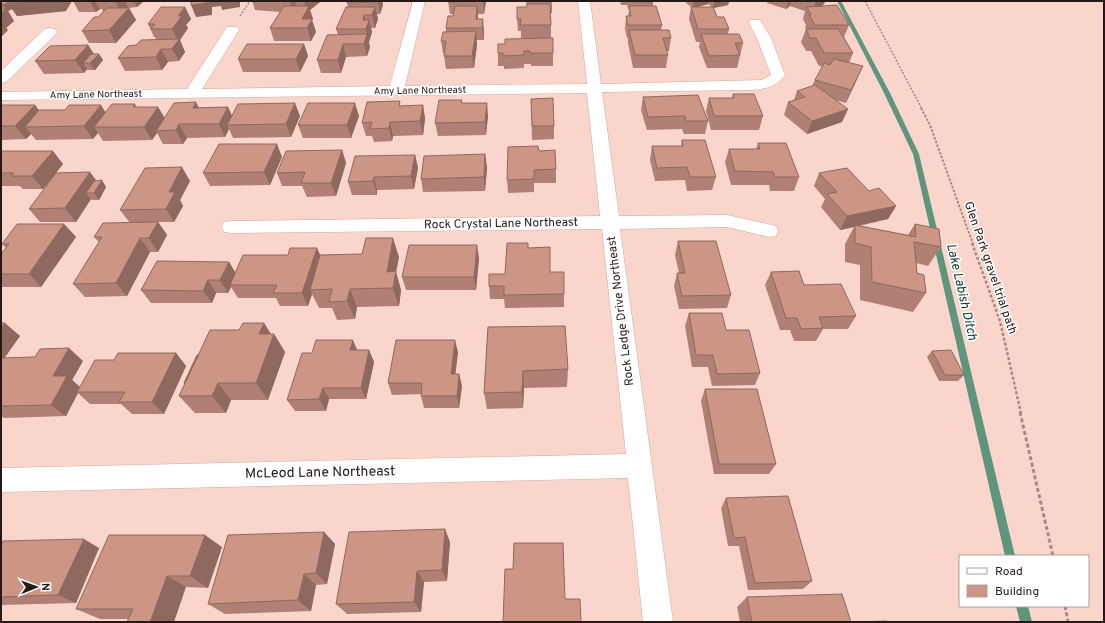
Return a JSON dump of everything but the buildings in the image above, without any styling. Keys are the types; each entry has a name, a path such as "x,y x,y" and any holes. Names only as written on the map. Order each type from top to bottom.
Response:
{"street":[{"path":"396,91 419,1"},
{"name":"Rock Ledge Drive Northeast","path":"584,1 658,622"},
{"name":"Amy Lane Northeast","path":"1,96 751,86 769,83 776,79 778,75 764,38 755,22"},
{"path":"191,94 232,30"},
{"path":"1,79 50,32"},
{"name":"Rock Crystal Lane Northeast","path":"232,228 727,221 769,231"},
{"name":"McLeod Lane Northeast","path":"1,480 639,466"}],"path":[{"name":"Glen Park gravel trial path","path":"866,1 930,124 1000,321 1053,555"},
{"path":"1065,607 1068,622"}],"waterway":[{"name":"Lake Labish Ditch","path":"839,1 887,93 916,154 1010,555"},
{"name":"Lake Labish Ditch","path":"1022,607 1026,622"}]}
